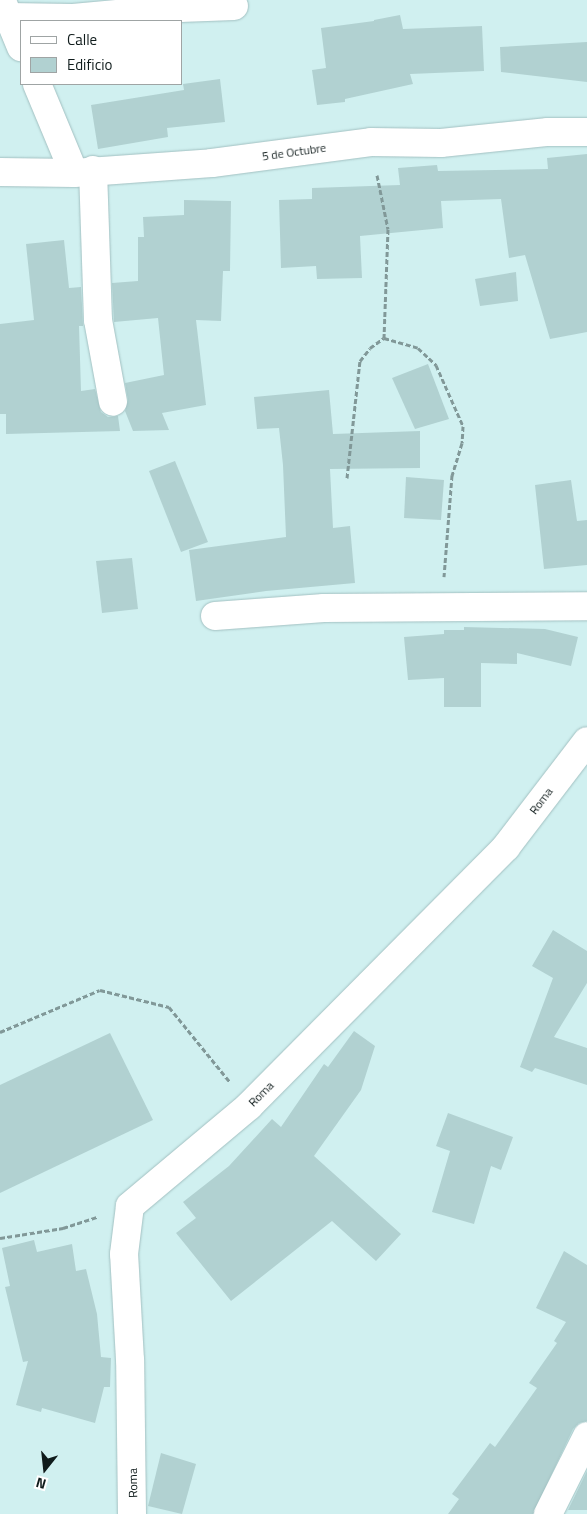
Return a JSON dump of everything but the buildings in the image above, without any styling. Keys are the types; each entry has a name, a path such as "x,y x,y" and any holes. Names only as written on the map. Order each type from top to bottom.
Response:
{"street":[{"path":"5,8 73,18 180,8 234,6"},
{"path":"5,8 20,45"},
{"path":"38,85 84,172 98,320 113,402"},
{"name":"5 de Octubre","path":"0,172 84,172 212,163 371,142 441,143 548,132 587,132"},
{"path":"215,616 324,608 587,606"},
{"name":"Roma","path":"132,1514 130,1360 124,1254 130,1206 249,1106 506,847 587,741"},
{"path":"548,1514 587,1436"}],"path":[{"path":"371,142 388,229 384,338"},
{"path":"347,478 360,361 370,348 384,338"},
{"path":"384,338 418,348 436,365 464,426 462,443 452,475 442,606"},
{"path":"0,1032 100,990 169,1007 249,1106"},
{"path":"0,1238 63,1228 130,1206"}]}
